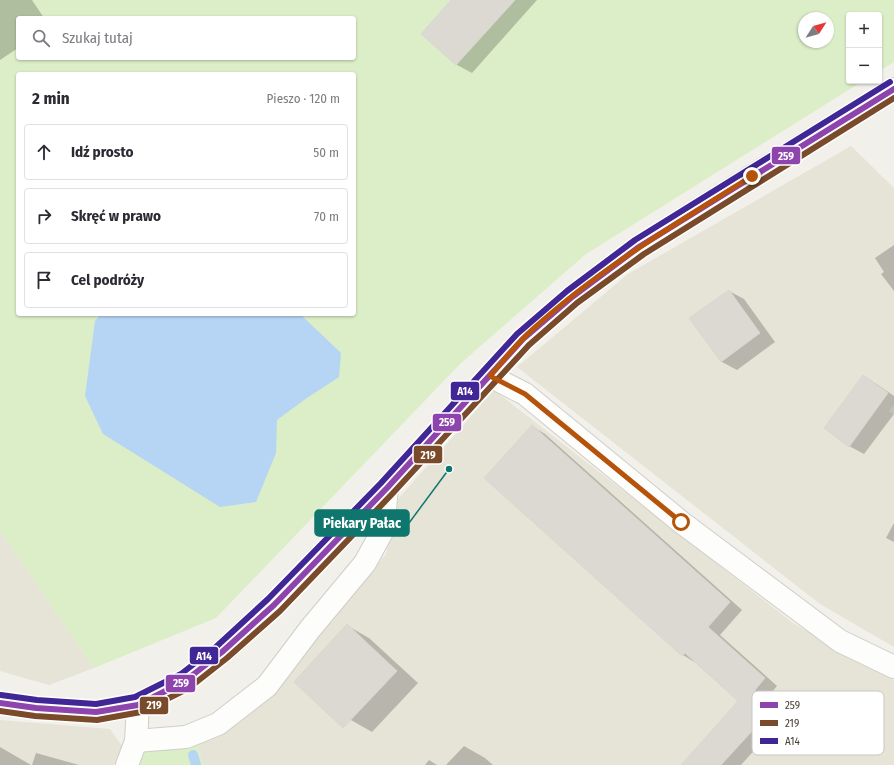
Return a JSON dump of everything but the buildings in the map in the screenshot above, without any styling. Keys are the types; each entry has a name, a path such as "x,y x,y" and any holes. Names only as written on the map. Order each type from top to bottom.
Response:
{"street":[{"path":"0,703 36,708 96,712 138,705 185,681 222,652 274,605 386,488 532,330 572,297 639,248 752,176 894,89"},
{"path":"490,376 525,394 681,522 840,641 894,667"},
{"path":"136,741 186,737 218,724 267,686 310,629 365,563 383,530 386,488"},
{"path":"127,765 136,741 138,705"}],"shaded area":[{"path":"851,146 894,188 894,404 889,411 894,415 894,647 820,604 517,367 628,274"},
{"path":"494,390 793,623 870,668 894,680 894,765 204,765 196,742 254,709 386,554 398,499"},
{"path":"0,531 94,668 49,685 0,671"},
{"path":"0,720 110,729 122,746 114,765 0,765"}],"green space":[{"path":"0,0 894,0 894,62 882,69 882,12 846,12 846,84 858,84 586,254 460,364 216,618 94,668 0,531"},
{"path":"196,742 204,765 138,765 145,746"}],"water":[{"path":"99,316 302,316 341,353 339,377 277,420 276,453 256,502 220,507 103,434 85,396 95,321"}],"waterway":[{"path":"193,755 196,765"}],"transit line":[{"name":"A14","path":"1,695 37,700 96,704 135,697 181,674 217,646 268,599 381,483 517,334 567,291 635,240 890,82"},
{"name":"259","path":"0,703 36,708 96,712 138,705 185,681 222,652 274,605 387,488 523,339 572,297 639,247 894,89"},
{"name":"219","path":"0,711 35,716 97,720 141,712 189,688 227,658 280,611 393,493 529,345 577,303 644,254 894,98"}],"place":[{"name":"Piekary Pałac","path":"449,469"}],"route":[{"path":"681,522 525,394 490,376 532,330 572,297 639,248 752,176"}]}
